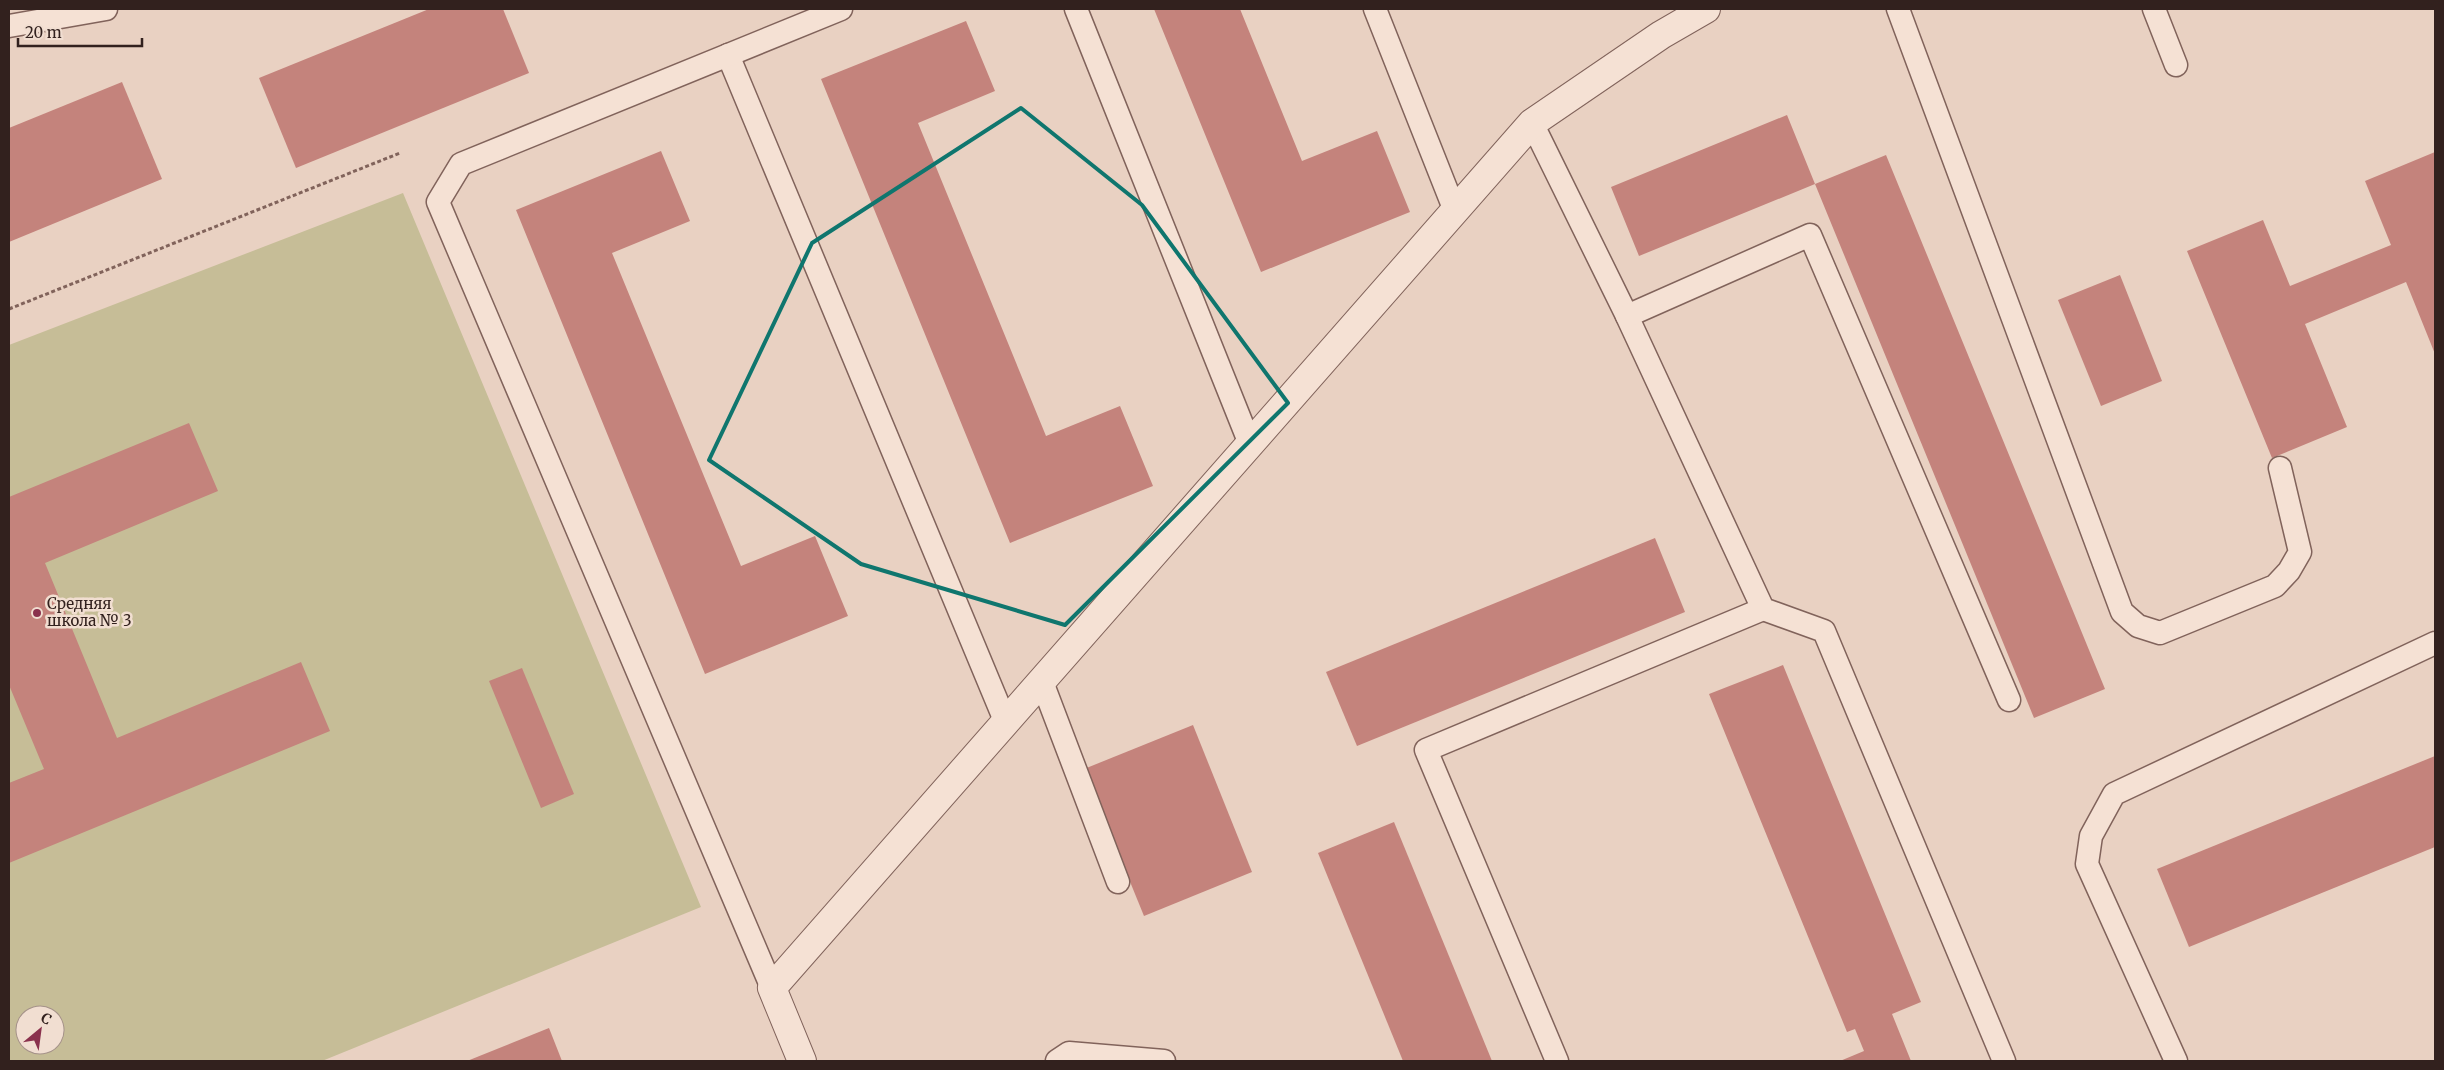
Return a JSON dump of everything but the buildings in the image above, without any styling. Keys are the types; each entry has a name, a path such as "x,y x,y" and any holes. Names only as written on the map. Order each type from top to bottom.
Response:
{"street":[{"path":"802,1061 772,988 1532,123 1661,34 1706,9"}],"lane":[{"path":"9,26 106,9"},
{"path":"772,988 438,202 461,164 841,9"},
{"path":"1076,9 1250,444"},
{"path":"1375,9 1455,211"},
{"path":"1898,9 2122,612 2138,626 2160,633 2275,586 2289,571 2300,552 2280,468"},
{"path":"2154,9 2176,65"},
{"path":"728,55 1006,723"},
{"path":"1532,123 1627,316 1763,609"},
{"path":"1627,316 1810,235 2009,700"},
{"path":"1557,1061 1426,750 1763,609 1824,631 2004,1061"},
{"path":"2176,1061 2087,864 2091,836 2114,794 2435,643"},
{"path":"1042,682 1118,882"},
{"path":"1057,1061 1069,1053 1164,1061"}],"path":[{"path":"9,309 400,153"}],"highlighted area":[{"path":"1021,108 1142,205 1288,403 1065,625 861,564 709,460 812,243"}],"shaded area":[{"path":"403,193 701,907 322,1061 9,1061 9,345"}],"place":[{"name":"Средняя школа № 3","path":"37,613"}]}
